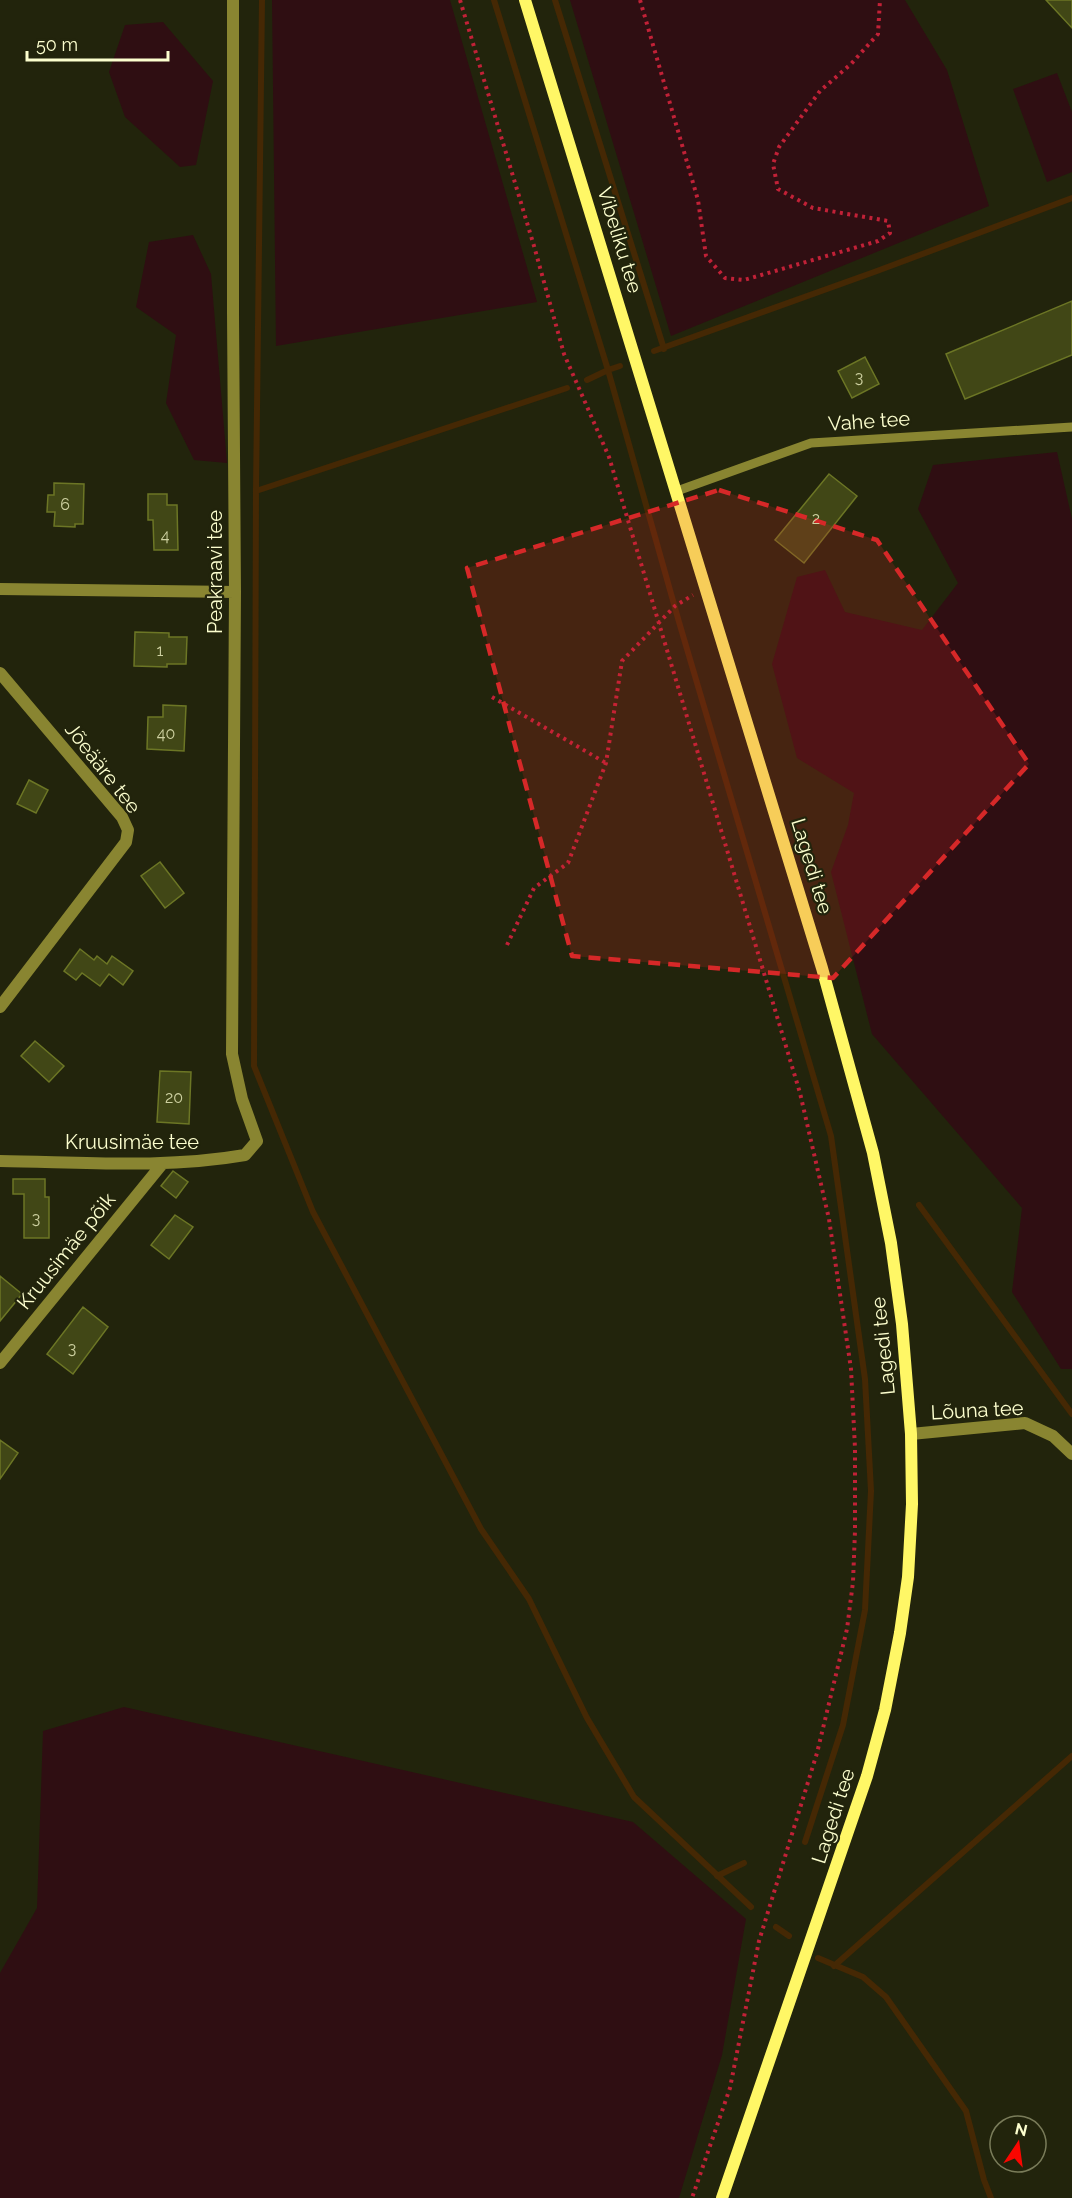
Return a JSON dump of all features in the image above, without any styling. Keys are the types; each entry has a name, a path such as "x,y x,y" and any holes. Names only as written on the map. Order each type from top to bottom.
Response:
{"street":[{"name":"Peakraavi tee","path":"233,0 235,592 232,1054 242,1099 257,1140"},
{"name":"Vibeliku tee","path":"525,0 677,491"},
{"name":"Lagedi tee","path":"677,491 822,968 873,1153 894,1266 902,1324 911,1434 912,1504 909,1577 885,1710 863,1787 722,2198"},
{"path":"0,589 235,592"},
{"name":"Jõeääre tee","path":"0,673 122,817 128,830 126,842 0,1007"},
{"name":"Kruusimäe tee","path":"0,1161 163,1163 218,1160 244,1155 257,1140"},
{"name":"Kruusimäe põik","path":"0,1363 163,1163"},
{"name":"Lõuna tee","path":"911,1434 1025,1423 1053,1436 1072,1454"}],"lane":[{"name":"Vahe tee","path":"677,491 812,443 1072,427"}],"path":[{"path":"460,0 564,354 609,457 800,1093 829,1219 850,1358 855,1448 853,1582 846,1629 817,1753 759,1941 730,2088 692,2198"},
{"path":"640,0 698,200 706,256 725,278 744,280 878,241 890,233 888,221 813,208 778,189 773,164 779,147 820,91 851,64 879,34 880,0"},
{"path":"507,945 534,888 568,863 606,763 622,661 675,606 706,586"},
{"path":"492,697 606,763"}],"highlighted area":[{"path":"719,490 877,540 1029,764 833,978 572,956 467,568"}],"shaded area":[{"path":"272,0 450,0 537,302 276,346"},
{"path":"570,0 905,0 947,70 989,206 671,336"},
{"path":"163,22 213,81 196,165 180,167 125,117 109,72 125,25"},
{"path":"1057,73 1072,112 1072,172 1047,182 1013,89"},
{"path":"193,235 211,274 227,463 194,460 166,403 176,335 136,307 149,242"},
{"path":"1057,452 1072,519 1072,1369 1061,1369 1012,1292 1022,1208 872,1034 831,872 848,825 854,793 797,758 772,664 797,577 825,570 845,612 922,630 958,583 918,509 933,465"},
{"path":"124,1707 633,1822 746,1919 722,2055 679,2198 0,2198 0,1973 37,1908 43,1731"}],"building":[{"path":"1046,0 1072,0 1072,28"},
{"path":"1072,301 1072,355 965,399 946,354"},
{"path":"865,357 879,384 852,398 838,371"},
{"path":"829,474 857,496 804,563 775,540"},
{"path":"54,483 84,484 83,524 75,524 75,527 54,526 55,512 47,512 48,495 54,495"},
{"path":"148,494 167,494 167,505 177,505 178,550 154,550 153,520 148,520"},
{"path":"135,632 169,633 169,637 187,637 186,664 167,664 167,667 134,666"},
{"path":"163,705 186,706 184,751 147,749 148,717 163,717"},
{"path":"29,780 48,790 36,813 17,804"},
{"path":"160,862 184,893 165,908 141,876"},
{"path":"80,949 94,960 97,956 107,964 112,956 133,971 123,985 109,974 100,986 82,973 76,980 64,971"},
{"path":"35,1041 64,1066 49,1082 21,1056"},
{"path":"160,1071 191,1072 189,1124 157,1122"},
{"path":"173,1171 188,1182 176,1198 161,1186"},
{"path":"13,1179 45,1179 45,1197 49,1197 49,1238 24,1238 24,1194 13,1194"},
{"path":"175,1215 193,1227 169,1259 151,1245"},
{"path":"0,1276 22,1294 0,1321"},
{"path":"83,1307 108,1327 73,1374 47,1354"},
{"path":"0,1440 18,1453 0,1479"}],"waterway":[{"path":"262,0 256,491 254,1066 313,1212 481,1529 529,1599 587,1718 634,1797 751,1907"},
{"path":"494,0 608,370 679,622 831,1136 865,1379 871,1491 865,1610 843,1725 805,1842"},
{"path":"555,0 664,349"},
{"path":"654,351 1072,198"},
{"path":"587,380 620,366"},
{"path":"256,491 567,388"},
{"path":"919,1205 1072,1414"},
{"path":"834,1966 1072,1756"},
{"path":"717,1876 744,1863"},
{"path":"776,1927 789,1936"},
{"path":"818,1958 863,1977 886,1997 966,2111 991,2198"}]}
